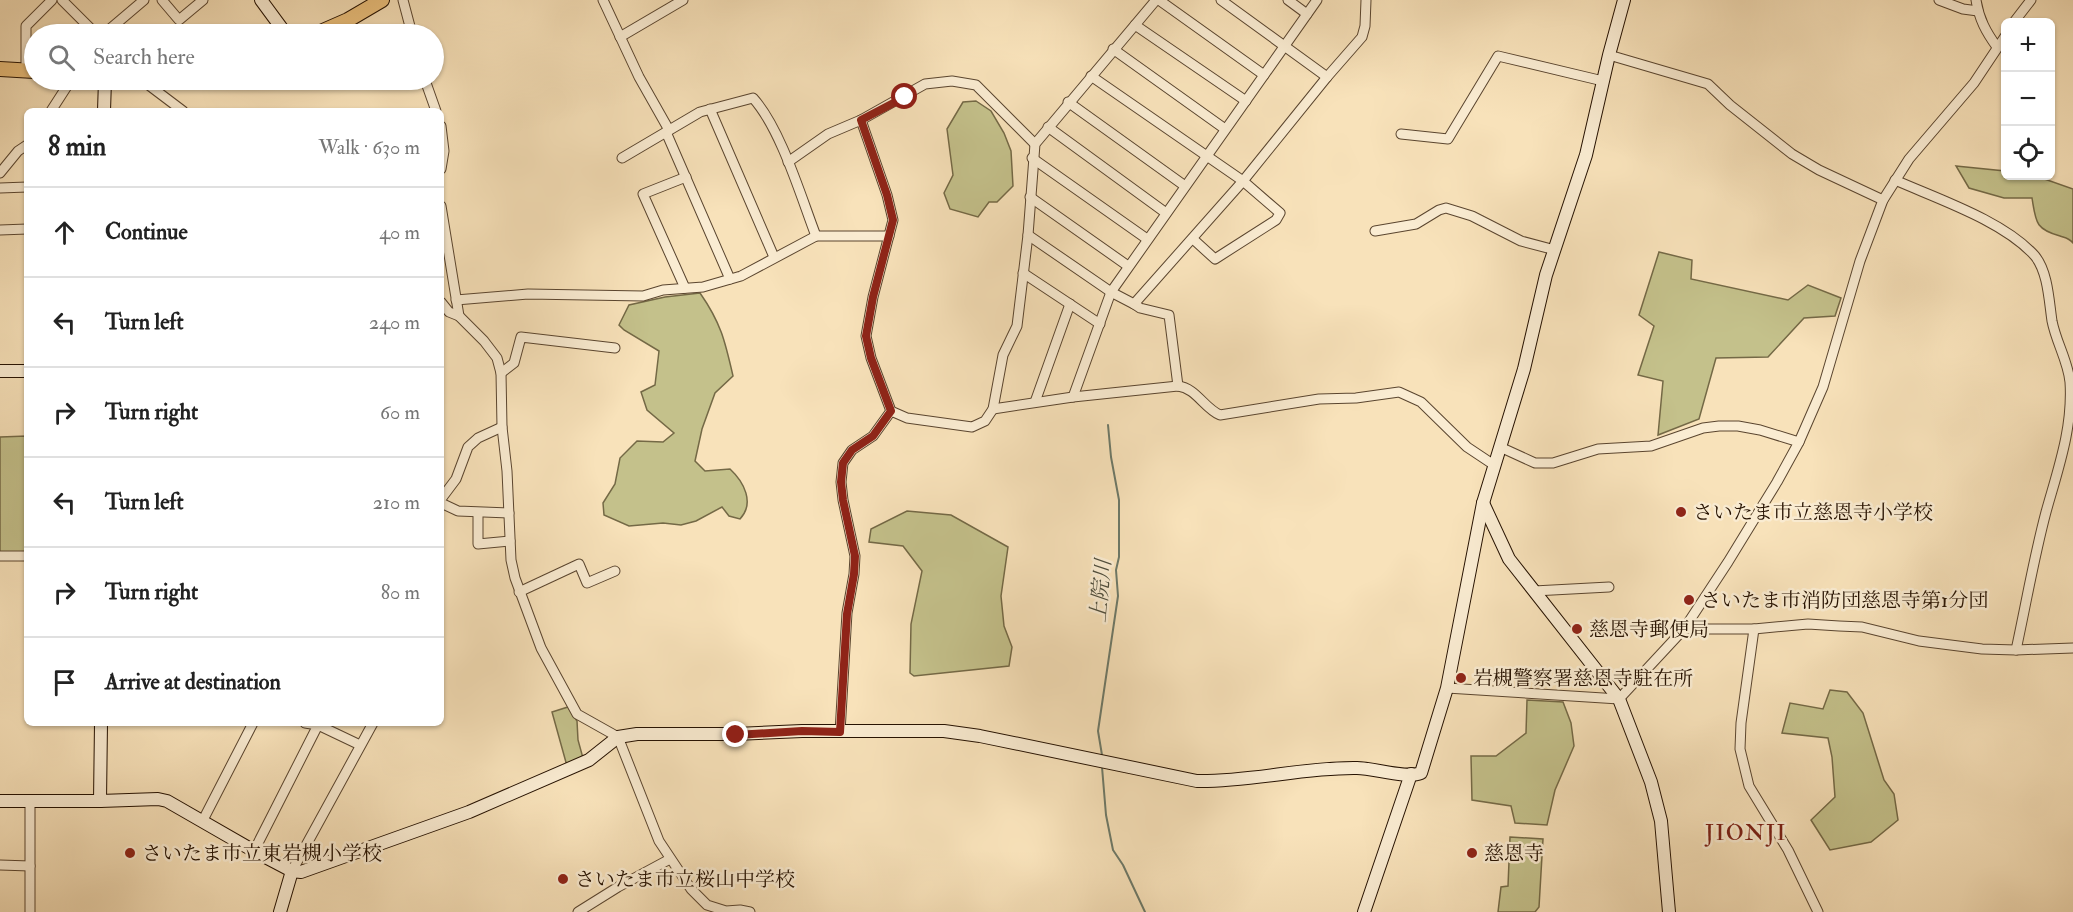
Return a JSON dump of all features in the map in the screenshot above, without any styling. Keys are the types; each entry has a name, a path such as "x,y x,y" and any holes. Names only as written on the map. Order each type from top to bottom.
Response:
{"main road":[{"path":"339,24 382,0"},
{"path":"0,69 24,70"}],"street":[{"path":"28,24 52,0"},
{"path":"62,0 86,24"},
{"path":"116,24 144,0"},
{"path":"162,0 179,20 203,0"},
{"path":"261,0 279,24"},
{"path":"404,0 410,24"},
{"path":"603,0 639,77 668,131 730,279"},
{"path":"620,37 683,0"},
{"path":"861,120 887,195 893,220 873,297 866,336 871,358 891,411 907,418 972,427 985,421 993,409 1003,355 1017,326 1029,235 1032,158 1035,144 1068,102 1158,0 1264,75"},
{"path":"1221,0 1327,77"},
{"path":"1288,0 1307,14"},
{"path":"1073,398 1111,292 1317,0"},
{"path":"1134,304 1243,181 1364,34 1366,0"},
{"path":"0,801 158,799 167,801 254,851 292,871 301,872 469,812 589,760 618,737 637,734 736,735 802,731 944,731 980,736 1197,781 1228,782 1338,767 1411,774 1421,772 1447,688 1483,503 1524,369 1544,284 1586,155 1624,0"},
{"path":"1976,0 1985,31 1997,47"},
{"path":"2017,18 2031,0"},
{"path":"1943,1 1963,9 1978,11"},
{"path":"1135,25 1245,101"},
{"path":"1619,699 1684,629 1728,562 1799,442 1822,387 1860,261 1883,200 1925,139 1974,83 2001,42"},
{"path":"1113,50 1225,129"},
{"path":"1609,55 1708,84 1730,105 1792,154 1883,200"},
{"path":"1401,134 1448,139 1497,56 1603,81"},
{"path":"1091,76 1243,181 1278,210 1280,216 1215,259 1193,239"},
{"path":"788,162 828,134 861,120 926,84 952,81 976,86 1035,144"},
{"path":"53,108 65,90"},
{"path":"104,108 105,90"},
{"path":"155,90 179,108"},
{"path":"429,90 435,108"},
{"path":"622,158 700,112 753,98 759,105 788,162 816,236"},
{"path":"1068,102 1185,186"},
{"path":"710,109 774,257"},
{"path":"1048,127 1166,213"},
{"path":"0,173 24,147"},
{"path":"1032,158 1147,239"},
{"path":"685,288 643,195 686,177"},
{"path":"1895,180 1992,224 2015,238 2035,256 2042,267 2056,339 2070,382 2070,416 2065,449 2046,512 2016,650"},
{"path":"0,188 24,188"},
{"path":"1030,197 1128,266"},
{"path":"1376,231 1416,224 1446,208 1472,216 1521,241 1555,250"},
{"path":"0,230 24,229"},
{"path":"1029,235 1111,292 1140,308 1169,315 1178,386"},
{"path":"456,300 528,294 643,296 663,290 703,287 741,276 816,236 889,236"},
{"path":"444,250 459,316"},
{"path":"1023,273 1100,324"},
{"path":"1035,402 1070,304"},
{"path":"444,306 449,312 459,316 497,358 501,373 502,427 511,560 519,592 541,648 577,714 618,737 659,841 691,889 707,905 726,911 750,912"},
{"path":"501,373 514,363 521,337 615,348"},
{"path":"0,370 24,371"},
{"path":"993,409 1035,402 1184,386 1220,415 1319,399 1356,398 1399,392 1420,402 1467,447 1494,465"},
{"path":"840,732 847,614 855,556 842,491 843,463 852,450 873,436 891,411"},
{"path":"1500,447 1535,463 1553,463 1598,449 1650,446 1703,428 1719,426 1738,426 1760,430 1799,442"},
{"path":"444,496 456,478 468,447 478,438 502,427"},
{"path":"444,503 458,511 509,513"},
{"path":"1483,503 1509,559 1619,699 1651,782 1661,821 1670,912"},
{"path":"478,513 477,544 510,541"},
{"path":"0,556 24,556"},
{"path":"519,592 579,564 587,583 615,570"},
{"path":"1534,591 1609,587"},
{"path":"1684,629 1754,629 1808,624 1862,627 1919,641 1982,649 2073,648"},
{"path":"1754,629 1741,723 1740,749 1749,786 1788,850 1818,912"},
{"path":"1447,688 1619,699"},
{"path":"100,801 101,726"},
{"path":"202,822 251,726"},
{"path":"254,851 317,726"},
{"path":"320,726 360,745"},
{"path":"280,912 292,871 371,726"},
{"path":"1364,912 1411,774"},
{"path":"30,801 30,912"},
{"path":"578,912 670,859"},
{"path":"0,865 30,866"}],"shaded area":[{"path":"976,101 991,111 1004,133 1011,151 1013,186 997,202 989,202 978,217 950,209 944,193 953,175 947,129 963,102"},
{"path":"1956,166 2001,171 2001,180 2047,180 2073,189 2073,243 2041,227 2036,219 2032,198 2004,198 1969,188"},
{"path":"1659,252 1692,260 1691,279 1788,300 1808,285 1841,298 1835,316 1804,318 1768,357 1716,358 1699,419 1658,435 1663,381 1638,375 1654,326 1639,315"},
{"path":"700,293 721,333 733,376 715,393 702,429 695,461 705,471 730,469 743,486 747,506 740,519 729,516 722,507 696,521 681,525 663,523 629,526 604,515 603,503 615,484 620,458 637,441 663,442 674,433 647,410 641,392 655,385 659,351 619,325 629,305 665,297"},
{"path":"24,436 24,552 0,552 0,437"},
{"path":"907,511 951,515 1008,547 1001,596 1004,626 1012,647 1009,666 914,676 910,673 911,624 922,571 903,546 869,542 871,529"},
{"path":"1830,690 1847,692 1863,713 1884,780 1894,794 1898,820 1871,842 1830,850 1811,820 1835,797 1828,738 1782,733 1790,703 1823,709"},
{"path":"1527,700 1563,702 1571,723 1574,746 1555,790 1547,825 1515,823 1511,806 1472,800 1471,756 1496,756 1526,733"},
{"path":"568,707 577,721 578,740 583,758 567,766 552,712"},
{"path":"1510,837 1543,839 1539,907 1535,912 1498,912 1501,887 1508,886"}],"waterway":[{"name":"上院川","path":"1102,755 1098,731 1118,596 1116,570 1119,557 1119,500 1108,425"},
{"name":"上院川","path":"1102,767 1106,815 1113,850 1123,865 1145,912"}],"place":[{"name":"さいたま市立慈恩寺小学校","path":"1681,512"},
{"name":"さいたま市消防団慈恩寺第1分団","path":"1689,600"},
{"name":"慈恩寺郵便局","path":"1577,629"},
{"name":"岩槻警察署慈恩寺駐在所","path":"1461,678"},
{"name":"さいたま市立東岩槻小学校","path":"130,853"},
{"name":"慈恩寺","path":"1472,853"},
{"name":"さいたま市立桜山中学校","path":"563,879"}],"district":[{"name":"JIONJI","path":"1746,833"}],"route":[{"path":"736,735 802,731 840,732 847,614 855,556 843,500 841,482 843,463 852,450 873,436 891,411 868,349 866,336 868,318 893,220 887,195 861,120 905,97"}]}
